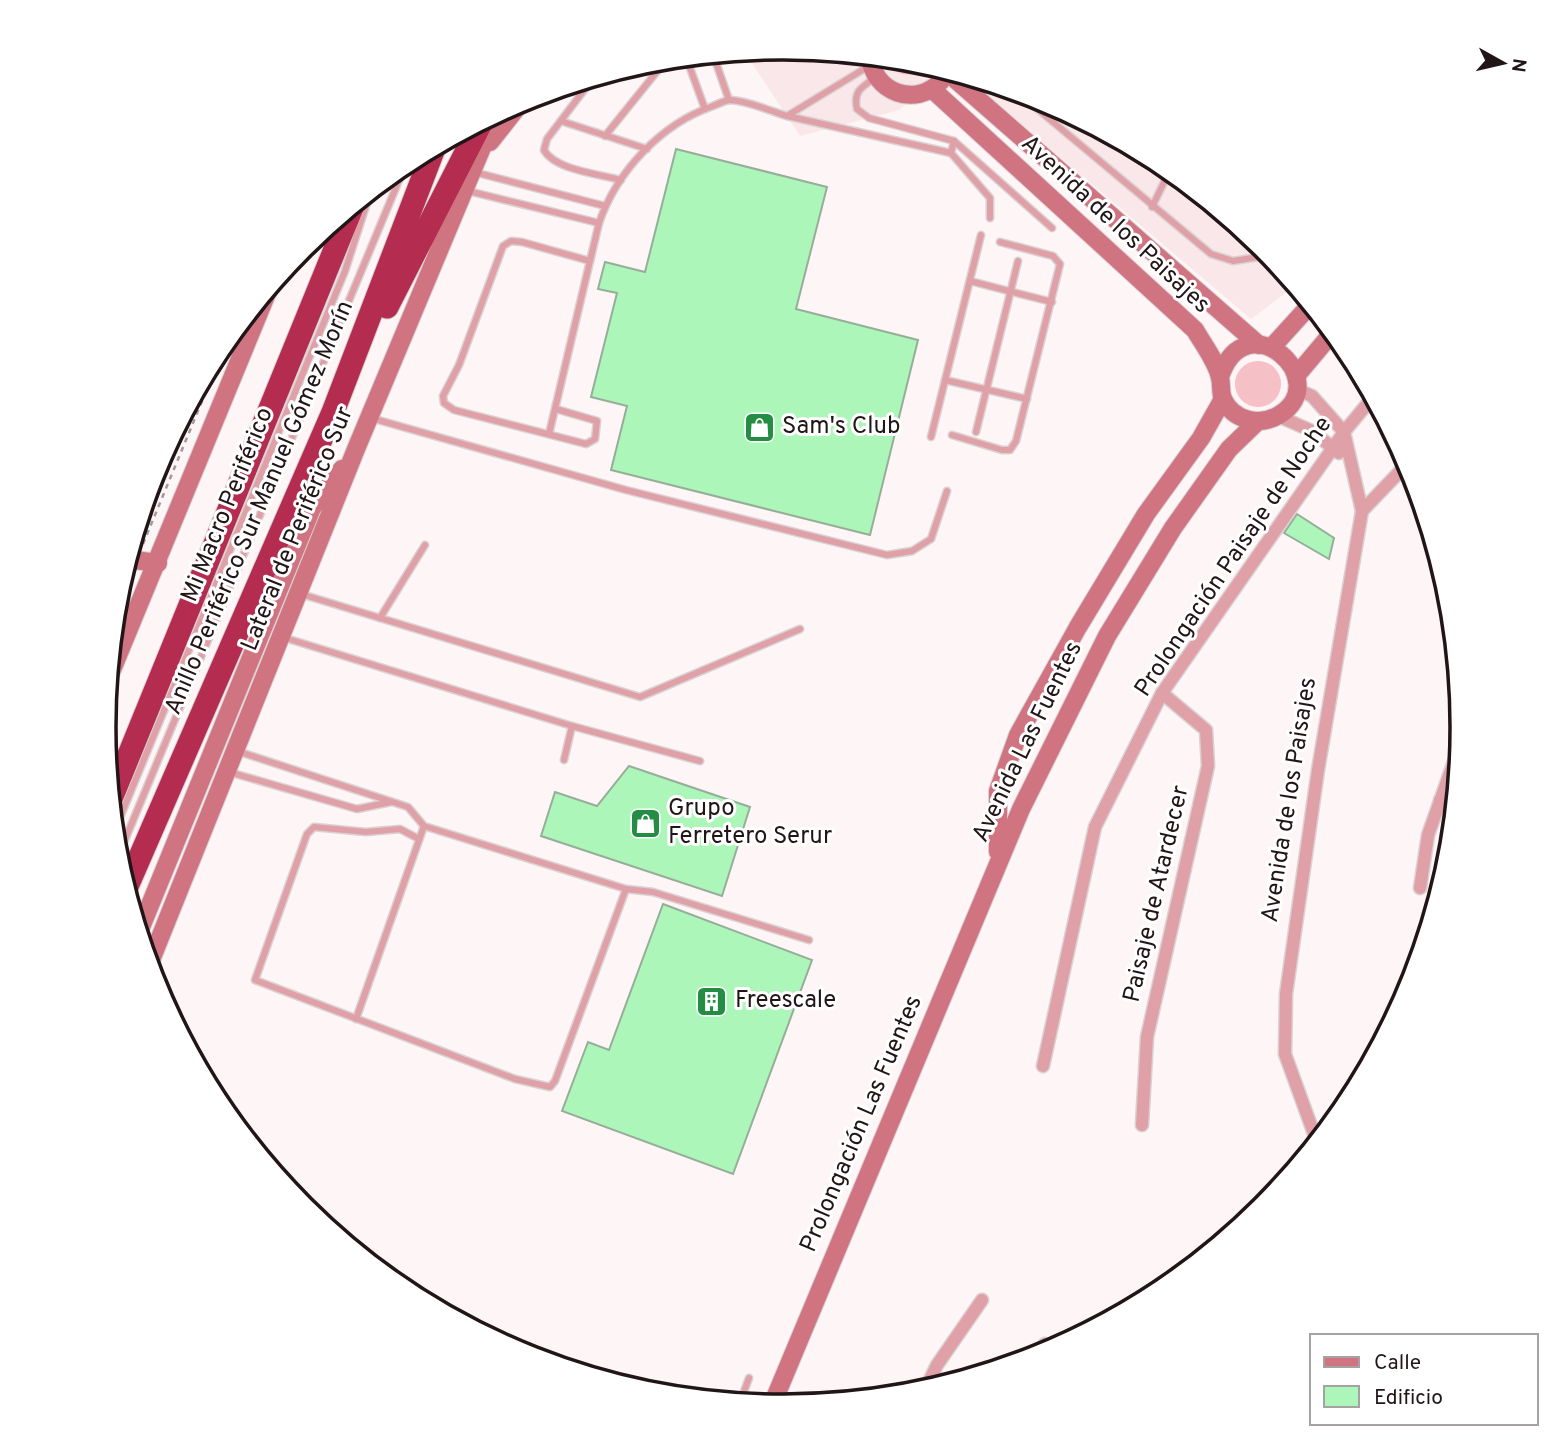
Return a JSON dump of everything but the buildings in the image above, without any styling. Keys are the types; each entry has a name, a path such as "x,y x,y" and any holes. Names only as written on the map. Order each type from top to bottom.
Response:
{"highway":[{"path":"333,412 475,135"},
{"name":"Anillo Periférico Sur Manuel Gómez Morín","path":"133,873 333,412 429,161"},
{"name":"Anillo Periférico Sur Manuel Gómez Morín","path":"118,781 346,223"}],"street":[{"path":"872,66 885,86 908,96 933,90 943,79"},
{"name":"Avenida de los Paisajes","path":"963,84 1266,346"},
{"name":"Avenida de los Paisajes","path":"933,90 1195,330 1220,377"},
{"path":"474,165 509,118"},
{"name":"Lateral de Periférico Sur","path":"155,951 356,449 490,127"},
{"path":"1304,311 1266,346 1238,351 1230,358 1220,377 1223,399 1231,411 1257,422 1278,416 1292,400 1296,383 1327,341"},
{"path":"121,650 258,315"},
{"path":"1266,346 1288,359 1296,383 1312,396 1344,432"},
{"name":"Avenida Las Fuentes","path":"998,862 998,791 1018,735 1077,627 1139,525 1201,438 1223,399"},
{"name":"Prolongación Paisaje de Noche","path":"1043,1066 1096,827 1162,693 1332,448 1367,404"},
{"path":"1278,416 1312,431 1350,463"},
{"name":"Avenida Las Fuentes","path":"998,862 1021,809 1107,636 1173,528 1229,449 1257,422"},
{"name":"Avenida de los Paisajes","path":"1313,1131 1285,1054 1286,994 1318,770 1362,511 1344,432"},
{"path":"145,918 312,509 356,449"},
{"path":"1362,511 1399,472"},
{"path":"138,560 158,563"},
{"name":"Paisaje de Atardecer","path":"1142,1125 1147,1037 1208,766 1206,730 1162,693"},
{"path":"1420,888 1428,835 1448,777"},
{"path":"1440,800 1446,799"},
{"name":"Prolongación Las Fuentes","path":"777,1394 998,862"},
{"path":"931,1377 982,1300"}],"lane":[{"path":"716,63 729,100"},
{"path":"689,66 705,108"},
{"path":"787,116 872,66"},
{"path":"872,66 854,98 856,109 869,118 954,141 1052,228"},
{"path":"605,136 657,71"},
{"path":"585,90 547,139 544,150 549,158 621,180"},
{"path":"550,433 605,206 621,180 659,136 705,108 729,100 951,153 990,198 990,218"},
{"path":"1039,110 1211,254 1233,261 1257,257"},
{"path":"561,121 646,149"},
{"path":"951,153 954,141"},
{"path":"474,165 605,206"},
{"path":"1152,207 1165,180"},
{"name":"Mi Macro Periférico","path":"126,838 398,182"},
{"path":"462,190 599,223"},
{"name":"Mi Macro Periférico","path":"122,813 345,271 366,206"},
{"path":"931,437 981,235"},
{"path":"556,409 597,421 596,439 586,444 454,410 444,403 443,396 459,365 503,246 511,241 590,261"},
{"path":"952,436 1010,450 1016,441 1060,271 1060,264 1053,256 1000,242"},
{"path":"976,432 1018,261"},
{"path":"970,281 1052,302"},
{"path":"946,380 1027,399"},
{"path":"369,418 626,490 887,555 912,551 931,539 947,491"},
{"path":"380,618 425,545"},
{"path":"299,594 640,696 800,629"},
{"path":"280,637 572,726 700,761"},
{"path":"564,760 572,726"},
{"path":"235,751 393,801 408,807 424,826 521,859 626,889 653,892 809,940"},
{"path":"227,771 357,809 393,801"},
{"path":"356,1019 424,826"},
{"path":"419,839 400,829 366,832 314,827 307,834 255,980 261,985 515,1079 550,1087 555,1081 626,889"},
{"path":"744,1392 749,1378"}],"path":[{"path":"148,522 200,402"}],"shaded area":[{"path":"750,61 827,61 870,65 938,78 899,110 800,136"},
{"path":"893,69 917,73 904,74"},
{"path":"981,90 1038,110 1117,149 1189,197 1223,225 1288,291 1251,319"},
{"path":"1258,361 1267,362 1274,368 1280,375 1280,393 1274,400 1267,406 1258,407 1249,406 1242,400 1236,393 1235,384 1236,375 1242,368 1249,362"}],"place":[{"name":"Sam's Club","path":"759,427"},
{"name":"Grupo Ferretero Serur","path":"645,823"},
{"name":"Freescale","path":"712,1001"}]}
